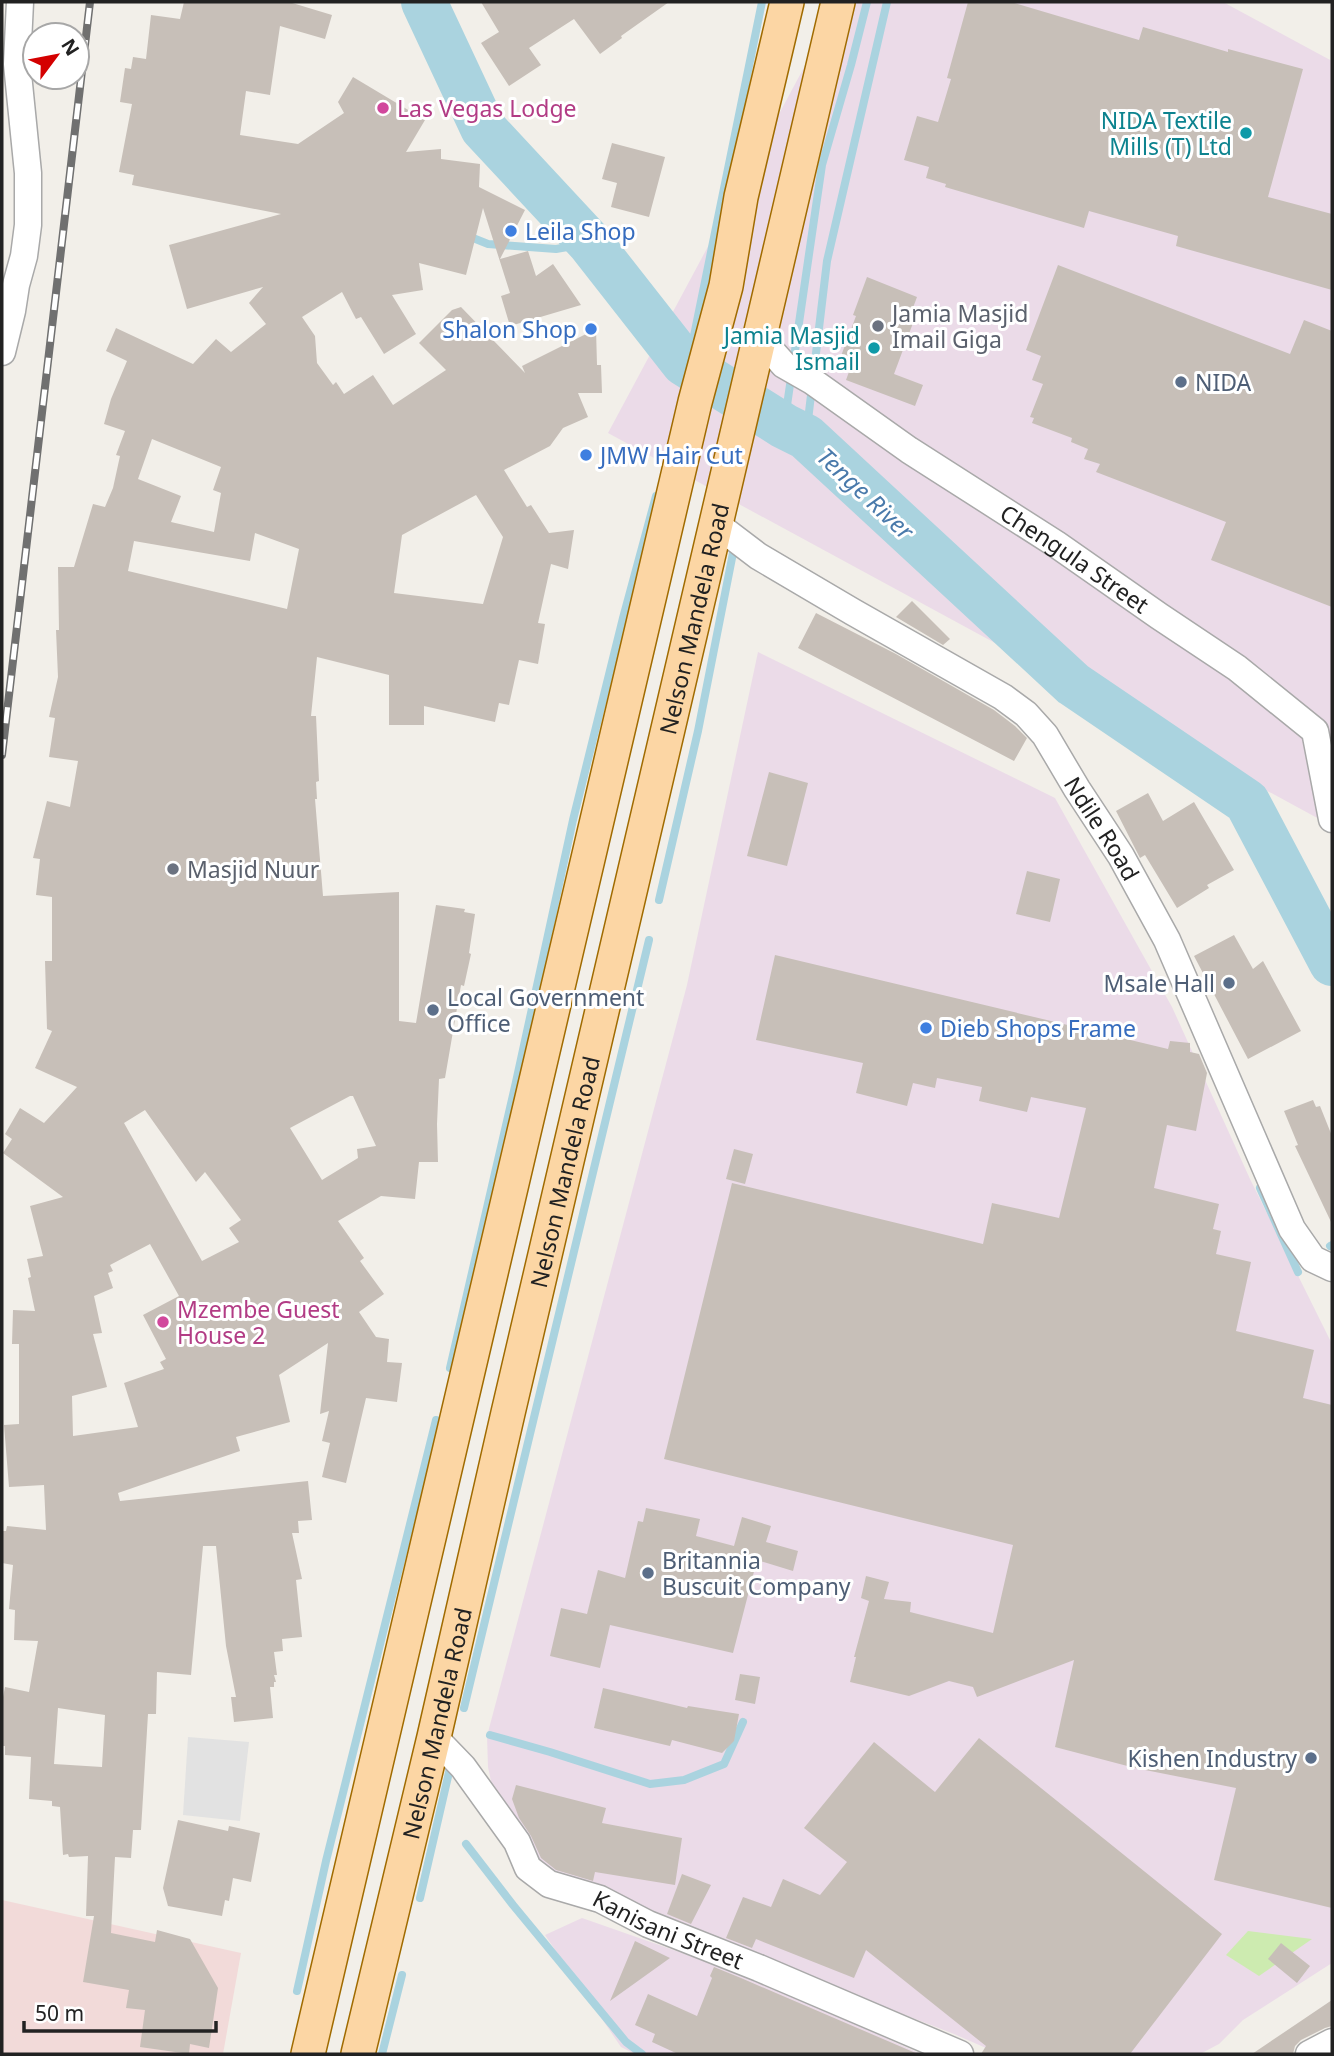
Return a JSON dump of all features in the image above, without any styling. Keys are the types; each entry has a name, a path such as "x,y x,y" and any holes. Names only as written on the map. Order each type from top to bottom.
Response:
{"main road":[{"name":"Nelson Mandela Road","path":"308,2054 695,402 726,286 741,197 787,2"},
{"name":"Nelson Mandela Road","path":"358,2054 838,2"}],"street":[{"path":"3,349 24,256 28,225 28,173 12,49 20,2"},
{"name":"Chengula Street","path":"759,337 784,365 812,381 909,450 1056,544 1237,668 1315,731 1332,819"},
{"name":"Ndile Road","path":"716,524 758,556 1003,697 1026,714 1045,735 1121,856 1167,940 1292,1229 1312,1259 1332,1268"},
{"name":"Kanisani Street","path":"434,1737 463,1768 517,1842 528,1868 549,1884 600,1899 648,1924 760,1968 960,2054"},
{"path":"1309,2054 1332,2042"}],"shaded area":[{"name":"NIDA","path":"839,2 1223,2 1332,61 1332,826 608,433"},
{"path":"758,652 1055,798 1172,1007 1250,1179 1332,1344 1332,1963 1243,2020 1219,2044 1200,2054 1072,2054 1055,2043 1036,2054 1014,2054 1010,2051 993,2054 986,2048 954,2034 540,1873 494,1795 488,1767 487,1736 687,985"},
{"path":"188,1737 249,1742 240,1821 183,1815"},
{"path":"2,1900 241,1953 223,2054 2,2054"},
{"path":"582,1918 782,1991 921,2054 635,2054 621,2047 545,1935"}],"green space":[{"path":"1248,1931 1312,1939 1259,1976 1226,1955"}],"building":[{"path":"184,2 289,2 332,15 325,39 280,26 270,95 246,91 240,135 298,144 344,113 338,102 353,77 425,120 406,152 441,149 441,159 480,164 479,187 525,210 500,259 528,251 536,276 553,264 581,305 510,326 501,296 510,293 483,208 466,275 419,263 423,290 392,295 416,334 384,354 361,317 356,319 342,292 302,317 315,336 317,363 333,385 336,382 344,394 373,375 393,405 446,370 419,343 452,310 461,307 525,373 522,366 596,329 597,365 601,365 602,393 578,393 588,417 563,428 550,446 504,470 527,507 531,505 549,533 574,530 568,569 551,564 538,623 545,624 538,664 519,660 509,705 499,703 495,722 424,706 424,725 389,725 389,675 317,657 311,716 316,716 319,781 316,782 315,799 323,896 399,892 399,1021 416,1023 436,905 465,909 464,912 475,914 471,954 464,986 461,985 445,1078 439,1079 438,1162 419,1162 415,1199 381,1196 338,1221 364,1258 360,1261 384,1294 359,1312 376,1337 389,1339 387,1362 402,1363 397,1402 366,1398 346,1483 322,1477 330,1443 322,1441 329,1411 320,1414 328,1343 279,1375 290,1422 236,1437 240,1451 118,1493 120,1501 308,1481 312,1520 298,1521 299,1533 292,1533 302,1579 296,1580 302,1637 282,1639 283,1651 274,1652 277,1675 274,1675 274,1687 270,1687 273,1718 234,1722 231,1697 236,1697 226,1646 216,1546 203,1546 191,1675 157,1672 156,1714 148,1714 141,1830 133,1830 131,1858 115,1857 111,1933 155,1942 157,1930 190,1939 218,1988 209,2048 190,2044 189,2054 140,2047 145,2010 126,2008 129,1990 83,1982 94,1916 86,1916 88,1856 63,1855 60,1807 52,1806 52,1801 29,1799 31,1757 5,1755 5,1746 2,1746 2,1702 5,1687 29,1692 38,1641 14,1640 15,1610 9,1609 13,1565 2,1563 2,1531 6,1531 7,1526 46,1530 44,1485 9,1487 4,1425 19,1424 19,1344 12,1344 13,1310 35,1311 27,1259 43,1256 30,1206 63,1197 3,1153 12,1139 5,1134 20,1108 44,1123 77,1087 35,1068 52,1031 47,1029 45,961 52,961 52,897 36,895 40,859 33,858 47,801 70,807 78,761 49,757 55,718 49,717 58,677 58,567 74,567 93,504 105,507 113,488 120,456 116,455 125,431 104,424 127,361 106,351 116,328 193,364 216,339 231,352 266,324 249,303 263,287 187,309 169,245 281,214 132,185 134,175 119,172 132,104 120,102 125,68 131,69 133,57 146,59 151,15 180,19","holes":["152,439 221,467 213,490 221,493 214,532 171,522 181,496 138,479","476,495 503,537 483,604 394,593 402,535","255,533 299,549 287,609 128,571 134,541 250,561","353,1096 376,1146 357,1149 358,1158 322,1180 290,1128","145,1110 196,1182 205,1172 241,1220 229,1228 239,1242 202,1261 124,1123","150,1244 179,1296 143,1315 166,1359 160,1362 164,1369 124,1383 138,1427 73,1436 72,1396 107,1387 93,1334 102,1333 94,1296 113,1288 108,1273 113,1271 110,1265","58,1708 105,1715 102,1767 54,1764"]},
{"path":"481,2 669,2 600,54 574,19 529,48 541,65 509,86 481,43 499,32"},
{"path":"968,2 1011,2 1139,40 1143,27 1228,52 1228,49 1303,69 1268,197 1332,214 1332,290 1176,246 1178,236 1089,211 1084,228 945,187 946,184 926,178 929,167 904,160 917,116 938,122 951,79 947,78"},
{"path":"612,143 665,157 649,217 611,207 617,183 602,179"},
{"path":"1058,265 1290,354 1304,320 1332,331 1332,607 1211,560 1226,522 1096,472 1100,464 1084,459 1088,449 1071,442 1072,438 1032,423 1034,418 1030,417 1043,384 1032,380 1041,356 1026,350"},
{"name":"Jamia Masjid Ismail","path":"867,277 917,297 911,313 916,315 894,374 923,385 915,406 846,380 850,369 838,364"},
{"path":"912,601 950,639 943,645 896,617"},
{"path":"816,613 896,654 994,710 1027,738 1014,761 798,648"},
{"path":"769,772 808,783 787,866 747,856"},
{"path":"1148,793 1163,821 1194,802 1234,870 1207,885 1209,888 1177,908 1145,855 1140,858 1116,811"},
{"path":"1027,871 1060,879 1050,922 1016,914"},
{"path":"1234,935 1253,969 1263,961 1301,1031 1248,1059 1194,956"},
{"path":"775,955 1168,1049 1170,1041 1190,1043 1190,1052 1199,1054 1207,1073 1196,1131 1167,1125 1154,1188 1219,1204 1213,1229 1221,1231 1216,1254 1251,1262 1236,1331 1314,1350 1303,1398 1332,1405 1332,1908 1214,1880 1236,1788 1135,1768 1055,1747 1074,1660 977,1697 973,1687 949,1681 909,1696 850,1682 869,1601 861,1598 866,1576 889,1582 884,1599 911,1602 910,1612 993,1633 1013,1545 664,1459 732,1183 983,1244 992,1203 1059,1218 1086,1108 1031,1097 1027,1112 979,1101 982,1087 937,1078 935,1088 913,1083 907,1106 856,1093 863,1063 756,1040"},
{"path":"1313,1100 1316,1107 1320,1106 1332,1136 1332,1224 1295,1146 1298,1145 1284,1111"},
{"path":"734,1149 753,1154 745,1184 726,1179"},
{"path":"646,1508 700,1519 696,1536 734,1546 742,1517 771,1526 766,1542 798,1551 793,1571 757,1560 733,1653 610,1625 600,1668 550,1656 561,1608 587,1614 598,1570 625,1578 638,1521 643,1522"},
{"path":"740,1674 760,1677 755,1704 735,1700"},
{"path":"603,1688 687,1708 688,1706 739,1714 734,1741 722,1753 672,1740 670,1746 594,1728"},
{"path":"979,1738 1222,1934 1130,2054 981,2054 986,2046 866,1950 854,1978 756,1939 752,1948 726,1938 743,1897 771,1907 783,1879 820,1895 847,1862 804,1828 874,1742 935,1792"},
{"path":"516,1785 606,1808 602,1823 682,1838 675,1885 595,1872 593,1881 556,1870 541,1858 519,1818 512,1799"},
{"path":"178,1820 228,1831 229,1826 260,1833 251,1882 233,1878 229,1901 225,1900 222,1916 168,1906 163,1888"},
{"path":"682,1874 711,1885 691,1924 667,1914"},
{"path":"635,1941 670,1958 610,2001"},
{"path":"1281,1943 1310,1966 1297,1983 1268,1959"},
{"path":"714,1967 918,2054 678,2054 652,2042 655,2034 635,2025 648,1994 697,2016"},
{"path":"1332,2000 1332,2026 1301,2040 1295,2046 1293,2054 1252,2054"}],"waterway":[{"name":"Tenge River","path":"424,2 483,128 590,243 684,363 806,437 1073,684 1247,802 1332,963"},
{"path":"688,365 762,2"},
{"path":"784,426 822,165 867,2"},
{"path":"806,437 827,261 887,2"},
{"path":"468,236 488,244 556,249 590,243"},
{"path":"450,1368 573,820 656,496"},
{"path":"659,900 698,731 733,553"},
{"path":"464,1708 649,940"},
{"path":"1260,1188 1298,1272"},
{"path":"297,1991 326,1861 436,1420"},
{"path":"490,1735 650,1784 684,1780 724,1764 743,1722"},
{"path":"420,1898 450,1768"},
{"path":"466,1844 626,2042 642,2054"},
{"path":"382,2054 402,1975"}],"railway":[{"path":"2,755 90,2"}],"place":[{"name":"Las Vegas Lodge","path":"383,108"},
{"name":"NIDA Textile Mills (T) Ltd","path":"1246,133"},
{"name":"Leila Shop","path":"511,231"},
{"name":"Jamia Masjid Imail Giga","path":"878,326"},
{"name":"Shalon Shop","path":"591,329"},
{"name":"Jamia Masjid Ismail","path":"874,348"},
{"name":"NIDA","path":"1181,382"},
{"name":"JMW Hair Cut","path":"586,455"},
{"name":"Masjid Nuur","path":"173,869"},
{"name":"Msale Hall","path":"1229,983"},
{"name":"Local Government Office","path":"433,1010"},
{"name":"Dieb Shops Frame","path":"926,1028"},
{"name":"Mzembe Guest House 2","path":"163,1322"},
{"name":"Britannia Buscuit Company","path":"648,1573"},
{"name":"Kishen Industry","path":"1311,1758"}]}
